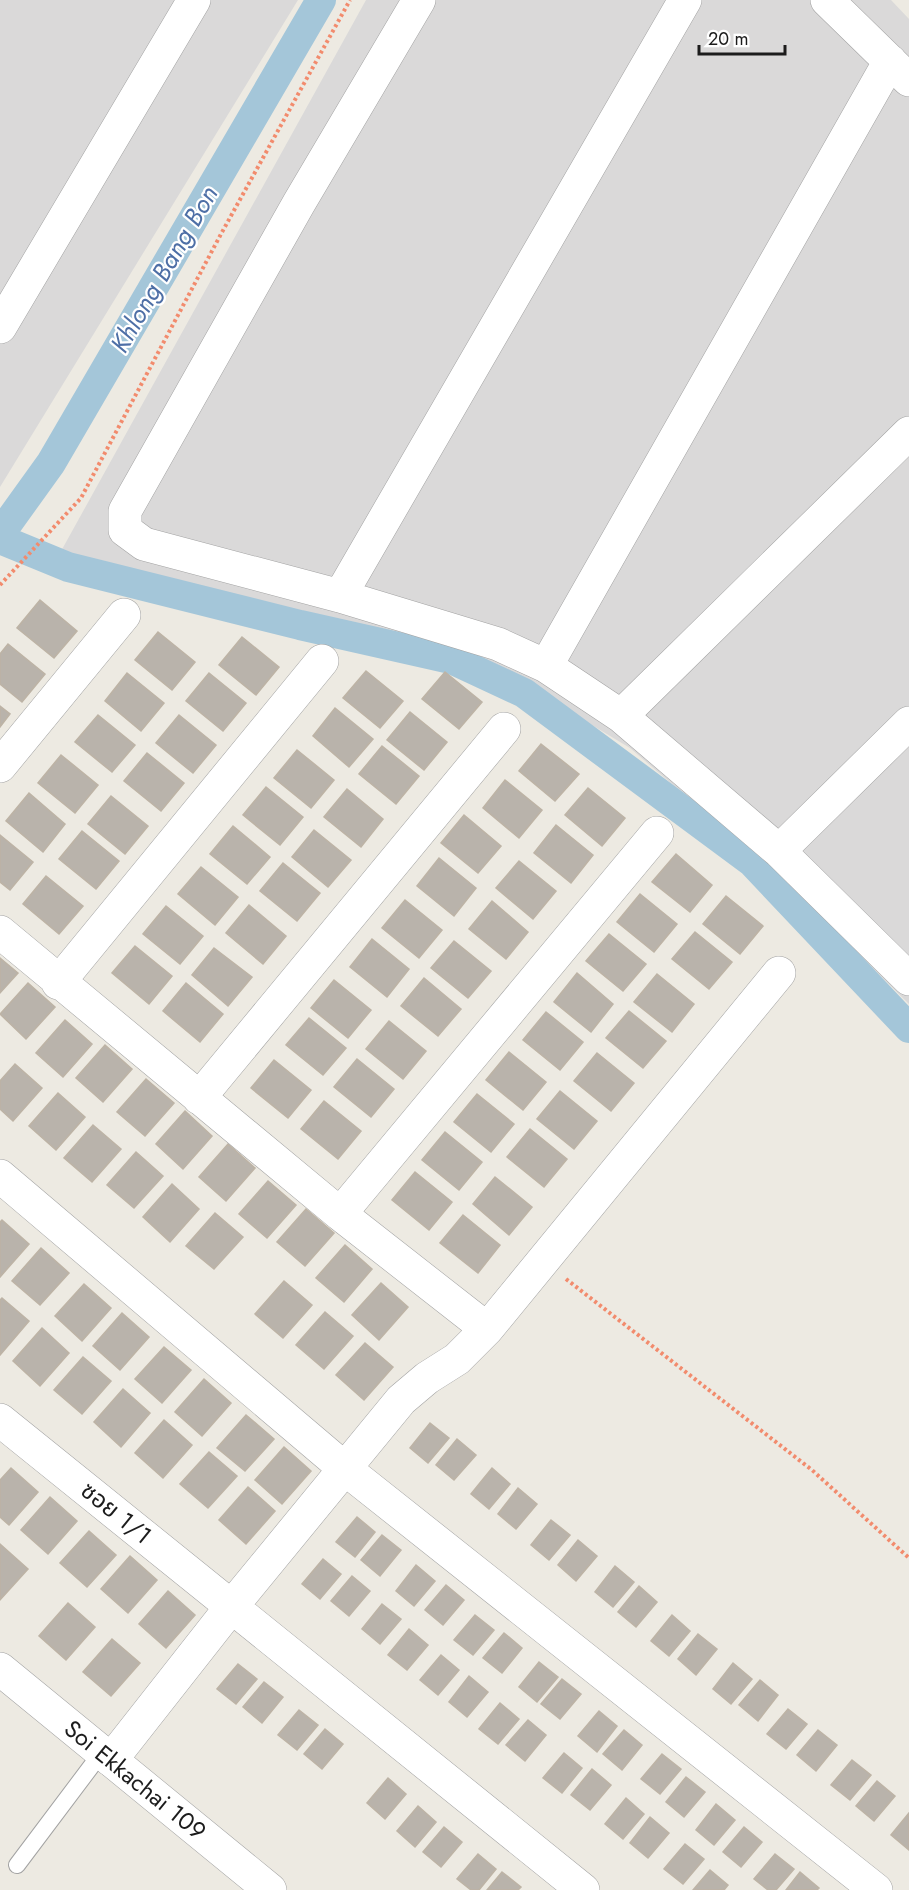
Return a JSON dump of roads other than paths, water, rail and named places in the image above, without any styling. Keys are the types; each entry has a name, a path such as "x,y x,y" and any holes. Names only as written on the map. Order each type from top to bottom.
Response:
{"street":[{"path":"0,327 194,0"},
{"path":"419,0 299,203 125,511 125,530 144,544 340,596 498,644 546,666 621,716 779,851 909,979"},
{"path":"340,596 685,0"},
{"path":"546,666 899,70 827,0"},
{"path":"621,716 909,433"},
{"path":"0,766 124,615"},
{"path":"58,983 322,661"},
{"path":"779,851 909,723"},
{"path":"199,1098 504,729"},
{"path":"340,1214 657,833"},
{"path":"0,932 58,983 340,1214 487,1329"},
{"path":"107,1756 401,1400 427,1378 457,1359 487,1329 779,973"},
{"path":"0,1176 344,1468 876,1890"},
{"name":"ซอย 1/1","path":"0,1420 583,1890"},
{"name":"Soi Ekkachai 109","path":"0,1669 270,1890"}],"lane":[{"path":"18,1865 107,1756"}],"waterway":[{"name":"Khlong Bang Bon","path":"0,534 51,463 321,0"},
{"path":"0,539 68,567 300,625 451,659 524,693 752,862 909,1028"}]}
